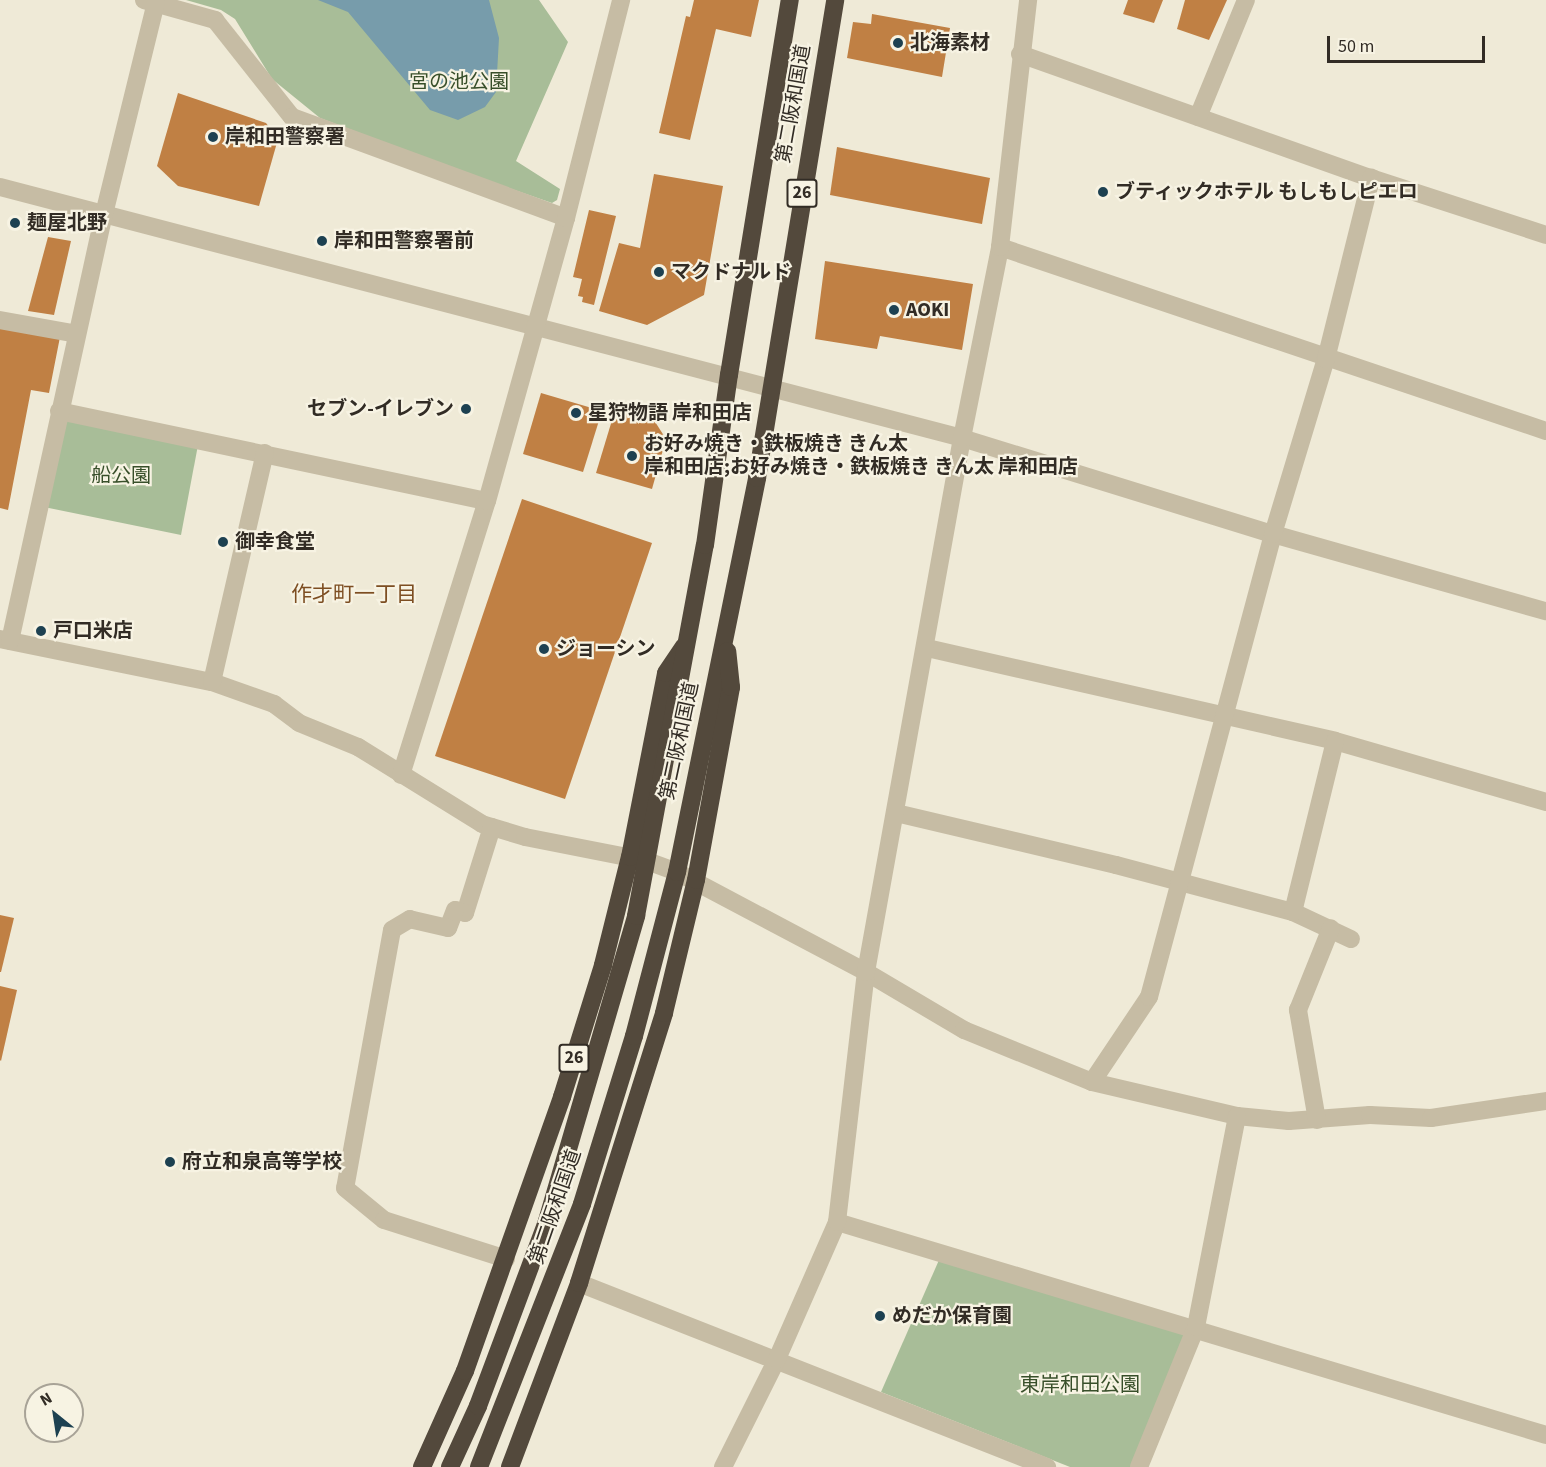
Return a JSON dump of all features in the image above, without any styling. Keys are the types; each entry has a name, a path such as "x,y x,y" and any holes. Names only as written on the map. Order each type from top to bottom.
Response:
{"highway":[{"name":"第二阪和国道","path":"450,1467 478,1406 547,1221 636,916 638,859 666,673 689,640 790,0"},
{"name":"第二阪和国道","path":"479,1467 582,1204 664,924 677,872 757,478 769,387 835,0"},
{"name":"26","path":"510,1467 579,1283 664,1013 696,880 730,687 726,632"},
{"name":"26","path":"422,1467 465,1371 506,1259 638,859"}],"street":[{"path":"401,775 487,501 566,218 621,0"},
{"path":"723,1467 777,1359 837,1222 866,972 927,648 962,438 1000,247 1020,54 1028,0"},
{"path":"1198,117 1246,0"},
{"path":"566,218 292,117 215,21 150,1 77,334 5,640 212,682 274,704 299,723 358,747 401,775 492,827 638,859 696,880 866,972 964,1030 1092,1082 1237,1116 1317,1120 1370,1115 1431,1118 1546,1101"},
{"path":"1020,54 1371,178 1546,235"},
{"path":"1092,1082 1149,997 1178,880 1273,534 1326,359 1371,178"},
{"path":"0,187 729,375 962,438 1273,534 1546,611"},
{"path":"1000,247 1326,359 1546,431"},
{"path":"0,320 77,334"},
{"path":"59,411 487,501"},
{"path":"212,682 265,453"},
{"path":"927,648 1335,741 1546,802"},
{"path":"1293,912 1335,741"},
{"path":"896,813 1178,880 1293,912 1351,939"},
{"path":"492,827 465,913 455,910 448,928 410,919 392,930 345,1188 384,1220 506,1259"},
{"path":"1317,1120 1298,1010 1331,928"},
{"path":"1139,1467 1196,1327 1237,1116"},
{"path":"837,1222 1196,1327 1546,1435"},
{"path":"579,1283 1047,1467"}],"green space":[{"name":"宮の池公園","path":"186,0 539,0 568,42 516,161 560,189 557,200 552,203 468,174 320,118 272,79 235,19 221,10"},
{"name":"船公園","path":"63,417 198,445 181,535 44,507"},
{"name":"東岸和田公園","path":"939,1260 1188,1335 1132,1467 1070,1467 881,1392"}],"water":[{"path":"318,0 489,0 499,38 496,92 485,107 458,120 430,110 348,12"}],"building":[{"path":"694,0 759,0 751,37 716,29 690,140 659,133 686,16 690,17"},
{"path":"1128,0 1163,0 1154,23 1123,14"},
{"path":"1185,0 1227,0 1209,40 1177,29"},
{"name":"北海素材","path":"872,14 950,28 942,77 847,58 853,22 871,24"},
{"path":"178,93 266,123 278,139 259,206 178,186 157,166"},
{"path":"837,147 990,178 982,224 830,195"},
{"name":"マクドナルド","path":"654,174 723,186 704,295 647,325 599,311 619,243 640,248"},
{"path":"589,210 616,216 594,305 582,302 583,297 578,296 582,279 573,277"},
{"path":"48,237 71,241 54,315 28,311"},
{"name":"AOKI","path":"825,261 973,284 962,350 880,336 877,349 815,339"},
{"path":"0,327 60,337 49,393 31,390 8,510 0,508"},
{"path":"541,393 602,411 583,472 523,454"},
{"name":"お好み焼き・鉄板焼き きん太 岸和田店;お好み焼き・鉄板焼き きん太 岸和田店","path":"616,407 652,417 666,439 652,489 596,473"},
{"name":"ジョーシン","path":"522,499 652,543 565,799 435,756"},
{"path":"0,915 14,918 1,972 0,972"},
{"path":"0,986 17,990 1,1061 0,1060"}],"place":[{"name":"北海素材","path":"898,43"},
{"name":"岸和田警察署","path":"213,137"},
{"name":"ブティックホテル もしもしピエロ","path":"1103,192"},
{"name":"麺屋北野","path":"15,223"},
{"name":"岸和田警察署前","path":"322,241"},
{"name":"マクドナルド","path":"659,272"},
{"name":"AOKI","path":"894,310"},
{"name":"セブン-イレブン","path":"466,409"},
{"name":"星狩物語 岸和田店","path":"576,413"},
{"name":"お好み焼き・鉄板焼き きん太 岸和田店;お好み焼き・鉄板焼き きん太 岸和田店","path":"632,456"},
{"name":"御幸食堂","path":"223,542"},
{"name":"戸口米店","path":"41,631"},
{"name":"ジョーシン","path":"544,649"},
{"name":"府立和泉高等学校","path":"170,1162"},
{"name":"めだか保育園","path":"880,1316"}],"district":[{"name":"作才町一丁目","path":"354,594"}]}
